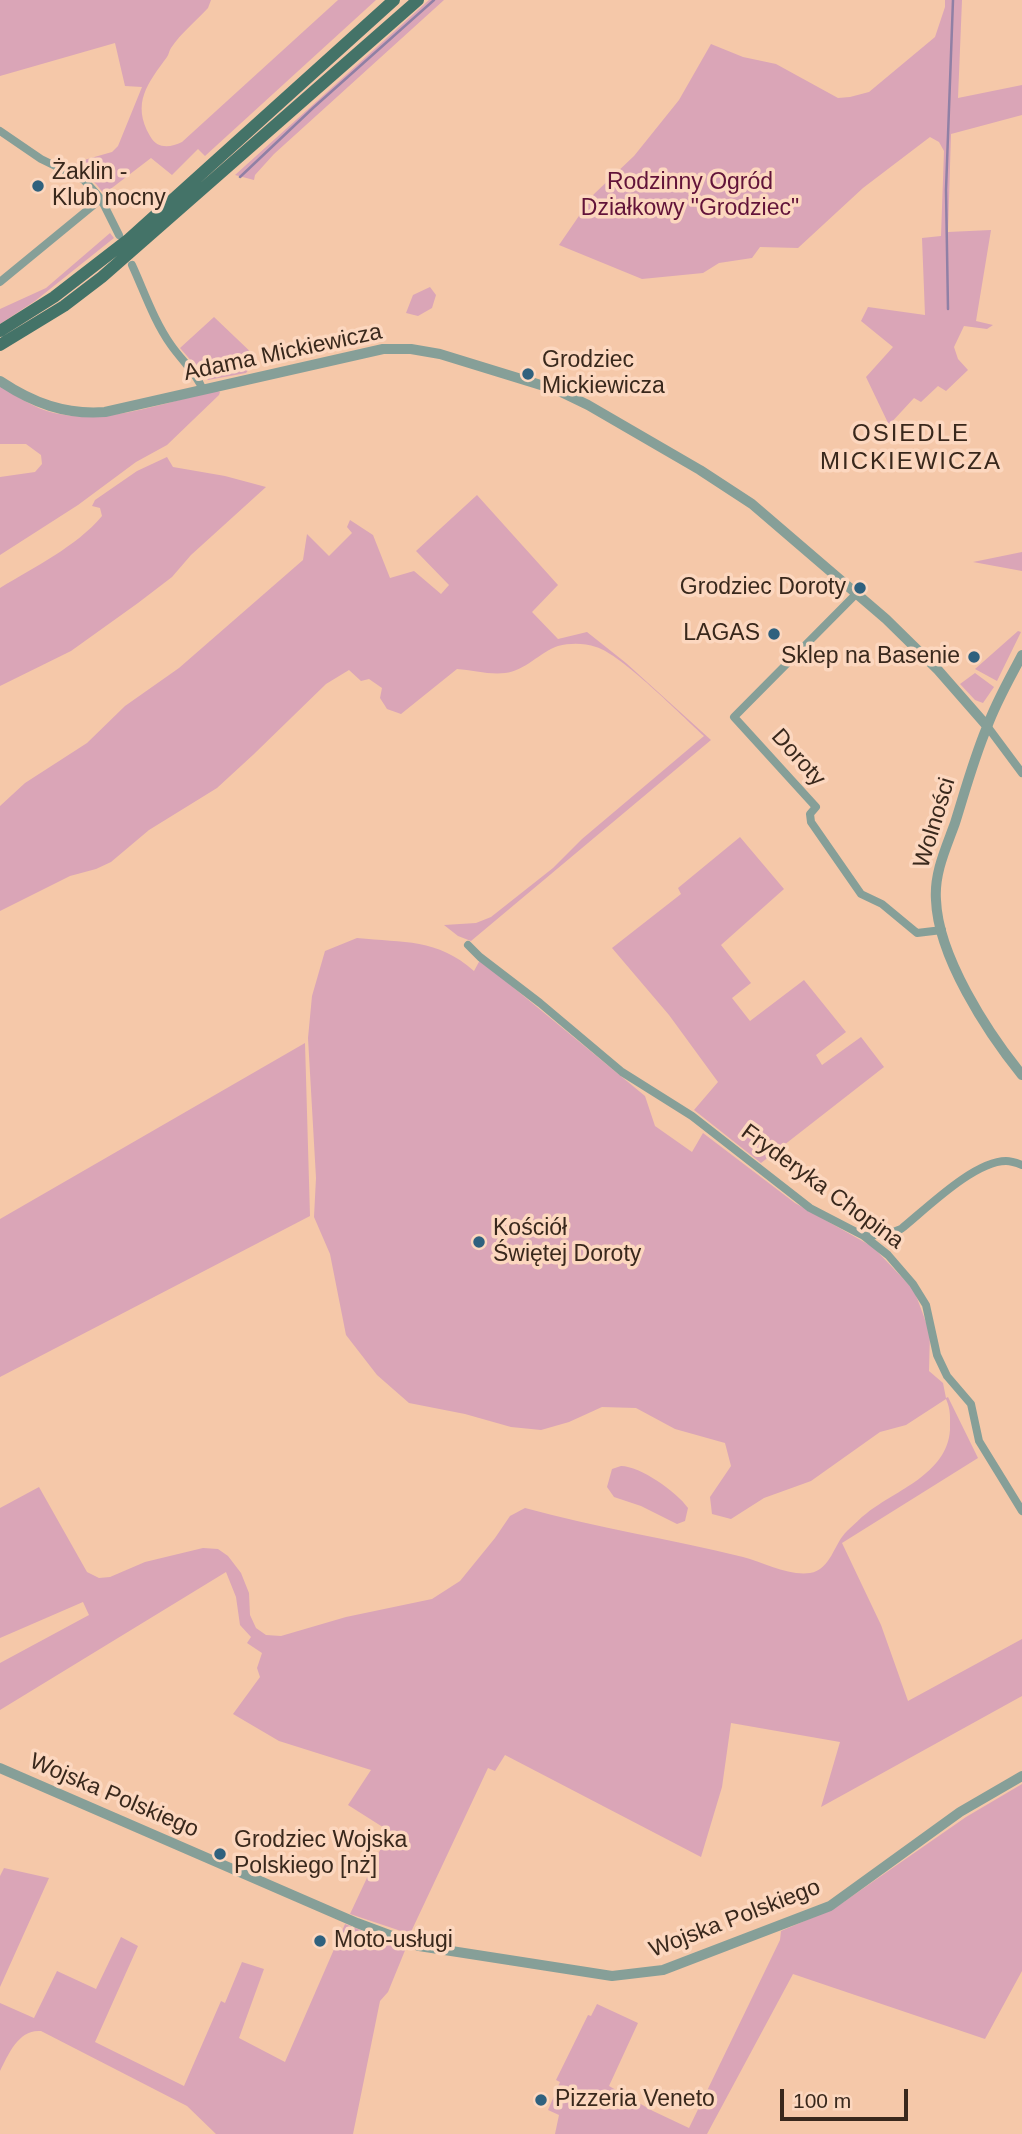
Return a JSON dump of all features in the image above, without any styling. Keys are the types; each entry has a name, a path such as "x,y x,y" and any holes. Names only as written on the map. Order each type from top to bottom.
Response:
{"main road":[{"path":"0,331 54,297 129,239 394,0"},
{"path":"0,345 64,306 102,277 314,94 418,0"}],"street":[{"path":"0,131 41,159 84,180 101,199 119,235"},
{"path":"0,282 101,199"},
{"path":"132,265 171,346 199,379 203,390"},
{"name":"Adama Mickiewicza","path":"0,382 43,405 83,414 105,412 383,349 411,349 508,374 557,390 588,405 752,504 857,593 923,654 987,726 1022,773"},
{"name":"Doroty","path":"857,593 734,717 816,807 810,814 811,822 861,894 882,904 917,933 942,930"},
{"name":"Wolności","path":"1022,655 987,726 938,873 936,901 953,962 970,999 997,1044 1022,1074"},
{"name":"Fryderyka Chopina","path":"468,945 622,1072 692,1116 810,1208 864,1236 888,1255 913,1283 926,1306 937,1355 947,1376 971,1404 979,1441 1022,1511"},
{"path":"864,1236 888,1234 901,1229 983,1168 1009,1160 1022,1165"},
{"name":"Wojska Polskiego","path":"0,1768 357,1923 419,1946 612,1976 663,1970 830,1906 951,1818 1022,1776"}],"green space":[{"path":"0,0 211,0 208,8 171,48 144,94 144,124 156,143 168,146 182,142 338,0 376,0 205,156 198,149 172,175 151,158 104,194 75,167 77,162 112,152 118,146 142,87 125,86 115,43 0,76"},
{"path":"429,0 444,0 274,154 255,175 254,180 235,175"},
{"name":"Rodzinny Ogród Działkowy \"Grodziec\"","path":"945,0 962,0 958,98 1022,85 1022,115 951,134 948,232 991,230 976,321 993,325 987,329 964,326 954,347 958,359 968,370 946,391 938,386 921,402 914,398 889,425 866,377 893,347 861,321 868,307 925,315 922,238 941,236 944,151 939,142 930,137 863,188 798,248 760,247 752,258 719,263 703,273 642,279 559,245 594,194 634,156 679,100 711,44 743,57 776,64 838,98 850,97 869,92 935,37"},
{"path":"110,233 114,238 35,301 0,324 0,309 46,288"},
{"path":"430,287 436,295 432,308 418,316 406,313 413,295"},
{"path":"214,317 257,358 246,373 208,380 180,348"},
{"path":"0,386 40,408 74,416 135,411 216,390 220,392 167,445 136,462 78,505 0,555 0,477 35,472 42,464 41,455 26,444 0,444"},
{"path":"167,457 173,467 225,476 266,487 191,555 172,577 138,603 71,651 0,686 0,588 54,556 92,527 102,516 100,508 92,506 95,500 137,471"},
{"path":"477,495 558,585 532,612 558,639 587,632 626,663 711,740 471,941 458,936 444,925 476,923 491,917 553,868 582,839 704,736 620,661 607,652 587,645 558,646 512,672 487,673 457,669 401,714 387,709 380,698 382,688 369,679 361,681 349,670 326,684 217,788 149,830 111,862 70,876 0,911 0,806 25,783 87,743 125,706 179,668 303,560 307,534 329,556 352,533 347,527 350,520 373,535 390,578 414,571 441,594 449,585 416,551"},
{"path":"1022,552 1022,571 973,562"},
{"path":"1018,631 1021,632 997,681 975,669"},
{"path":"975,673 994,687 983,703 975,700 960,684"},
{"path":"740,837 784,889 721,945 751,983 732,998 750,1021 804,980 846,1032 816,1055 822,1065 861,1037 884,1067 761,1163 694,1110 718,1082 669,1015 612,948 681,894 678,888"},
{"path":"357,938 433,947 460,960 474,971 480,960 645,1096 655,1126 692,1152 703,1133 795,1203 873,1247 914,1290 930,1333 929,1371 943,1383 946,1398 948,1397 978,1458 842,1543 881,1625 908,1701 1022,1639 1022,1696 821,1807 840,1742 731,1723 722,1787 701,1857 505,1755 495,1771 488,1768 410,1934 350,1914 389,1831 348,1805 371,1770 279,1741 233,1714 260,1677 257,1668 262,1653 247,1643 251,1637 240,1625 236,1597 226,1572 0,1710 0,1663 89,1615 83,1602 0,1638 0,1508 39,1487 87,1572 99,1578 110,1577 145,1562 203,1548 218,1549 228,1556 241,1573 249,1593 250,1615 256,1628 266,1635 281,1636 346,1617 432,1599 460,1581 510,1516 525,1508 743,1557 784,1571 817,1571 828,1562 847,1531 862,1517 930,1470 947,1445 950,1418 946,1399 906,1425 880,1432 811,1481 764,1498 731,1519 712,1514 710,1497 731,1466 725,1443 675,1429 636,1408 602,1407 569,1422 541,1430 511,1427 465,1414 409,1403 377,1375 346,1335 330,1254 314,1217 316,1178 308,1038 312,996 325,951"},
{"path":"305,1043 310,1216 0,1377 0,1219"},
{"path":"621,1466 648,1475 676,1495 688,1508 685,1521 677,1524 641,1506 614,1497 607,1487 612,1469"},
{"path":"1022,1784 1022,1971 985,2039 793,1974 707,2134 555,2134 559,2115 548,2110 560,2082 556,2080 588,2015 591,2016 597,2004 638,2023 609,2086 689,2128 780,1940 781,1931 835,1908 966,1817"},
{"path":"4,1868 49,1878 0,1987 0,1876"},
{"path":"345,1924 406,1948 388,1992 380,2001 353,2134 216,2134 187,2106 41,2031 33,2031 21,2038 0,2071 0,2003 34,2018 57,1971 96,1989 121,1937 138,1946 95,2042 184,2086 221,2001 225,2003 242,1962 264,1969 239,2038 285,2062"}],"waterway":[{"path":"240,177 434,0"},
{"path":"948,309 946,190 953,0"}],"place":[{"name":"Żaklin - Klub nocny","path":"38,186"},
{"name":"Grodziec Mickiewicza","path":"528,374"},
{"name":"Grodziec Doroty","path":"860,588"},
{"name":"LAGAS","path":"774,634"},
{"name":"Sklep na Basenie","path":"974,657"},
{"name":"Kościół Świętej Doroty","path":"479,1242"},
{"name":"Grodziec Wojska Polskiego [nż]","path":"220,1854"},
{"name":"Moto-usługi","path":"320,1941"},
{"name":"Pizzeria Veneto","path":"541,2100"}],"district":[{"name":"OSIEDLE MICKIEWICZA","path":"911,448"}]}
